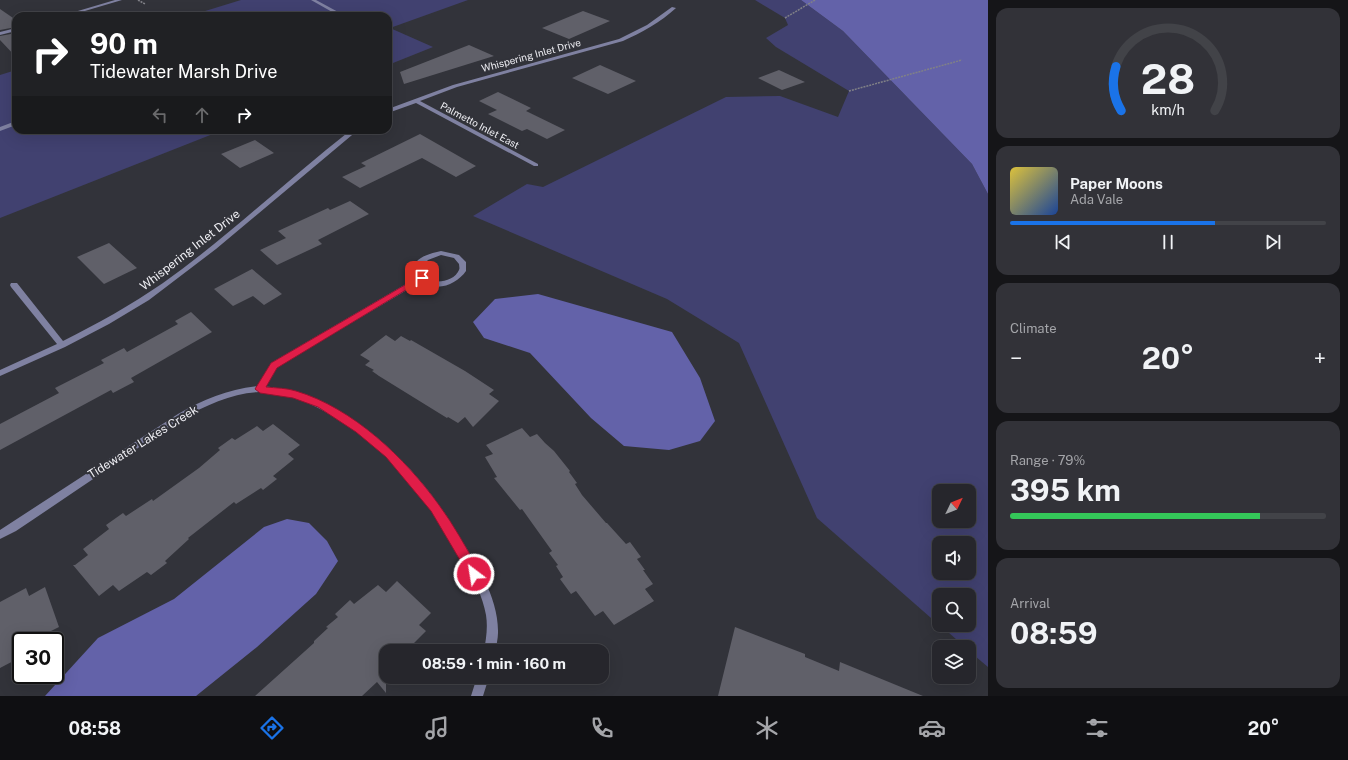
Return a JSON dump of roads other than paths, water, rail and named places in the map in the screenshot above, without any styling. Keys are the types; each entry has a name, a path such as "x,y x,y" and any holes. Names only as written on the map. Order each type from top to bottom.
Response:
{"street":[{"path":"77,12 120,0"},
{"path":"313,0 336,12"},
{"name":"Whispering Inlet Drive","path":"392,109 455,86 621,40 653,25 674,8"},
{"path":"0,34 12,30"},
{"name":"Palmetto Inlet East","path":"415,100 536,165"},
{"path":"0,129 12,124"},
{"name":"Whispering Inlet Drive","path":"0,373 62,345 124,312 166,285 350,134"},
{"path":"433,254 449,254 456,257 464,265 464,270 461,275 449,282 433,283 422,278 417,272 417,266 425,258 433,254"},
{"path":"260,389 274,365 422,278"},
{"path":"14,285 62,345"},
{"name":"Tidewater Lakes Creek","path":"0,535 180,416 213,400 244,390 260,389 294,394 321,404 360,429 390,454 435,508 482,587 491,612 493,640 492,644"},
{"path":"477,696 480,684"}]}
